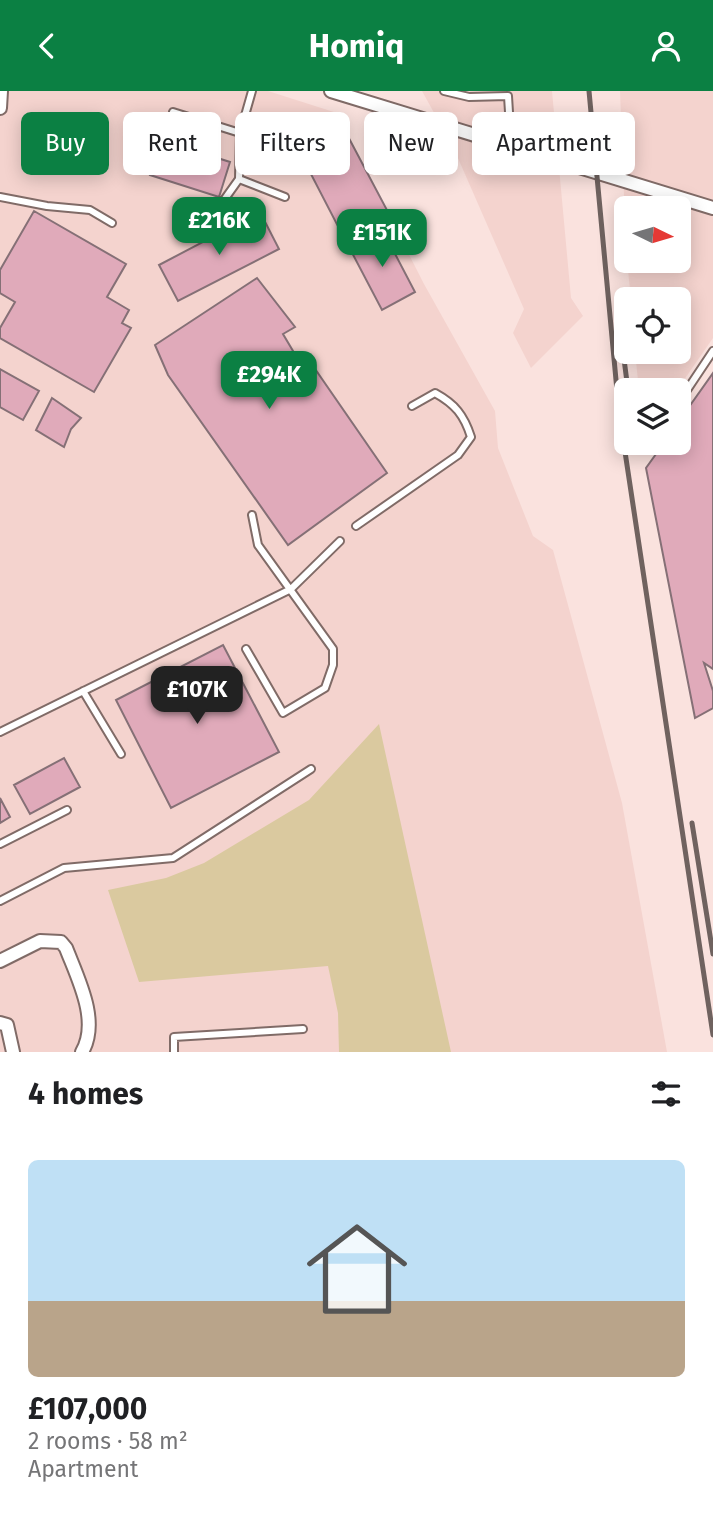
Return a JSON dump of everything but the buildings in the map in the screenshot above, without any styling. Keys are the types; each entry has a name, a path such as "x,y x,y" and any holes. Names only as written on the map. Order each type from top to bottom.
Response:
{"street":[{"path":"0,108 1,91"},
{"path":"331,91 472,133"},
{"path":"607,175 713,208"},
{"path":"0,961 40,941 61,942 66,948 86,1002 89,1035 82,1052"},
{"path":"0,1023 7,1025 13,1052"}],"lane":[{"path":"246,112 252,91"},
{"path":"444,91 469,97 508,93 509,112"},
{"path":"179,213 224,200 239,175"},
{"path":"239,179 285,197"},
{"path":"0,197 47,206 90,210 112,223"},
{"path":"691,384 713,351"},
{"path":"356,526 458,455 471,437 466,421 453,403 435,393 412,406"},
{"path":"246,649 283,713 326,688 333,665 333,649 258,545 252,516"},
{"path":"0,732 291,589 340,541"},
{"path":"83,691 121,754"},
{"path":"0,901 64,868 173,858 191,849 311,769"},
{"path":"0,844 66,810"},
{"path":"174,1052 174,1037 303,1029"}],"shaded area":[{"path":"0,91 268,91 334,112 235,112 235,175 350,175 350,139 364,166 364,175 369,175 424,284 495,411 498,448 533,536 553,550 622,803 667,1052 0,1052"},
{"path":"422,91 552,91 554,112 472,112 472,175 560,175 571,298 583,316 531,368 513,333 524,309 458,158 458,112 434,112"},
{"path":"620,91 713,91 713,338 685,378 638,378 636,364 691,364 691,287 630,287 628,273 691,273 691,196 624,196 623,175 635,175 635,112 621,112"},
{"path":"379,724 451,1052 339,1052 338,1013 328,966 139,982 108,890 166,878 204,863 309,800"}],"railway":[{"path":"589,91 619,412 713,1035"},
{"path":"625,364 626,378"},
{"path":"692,823 713,954"}]}
